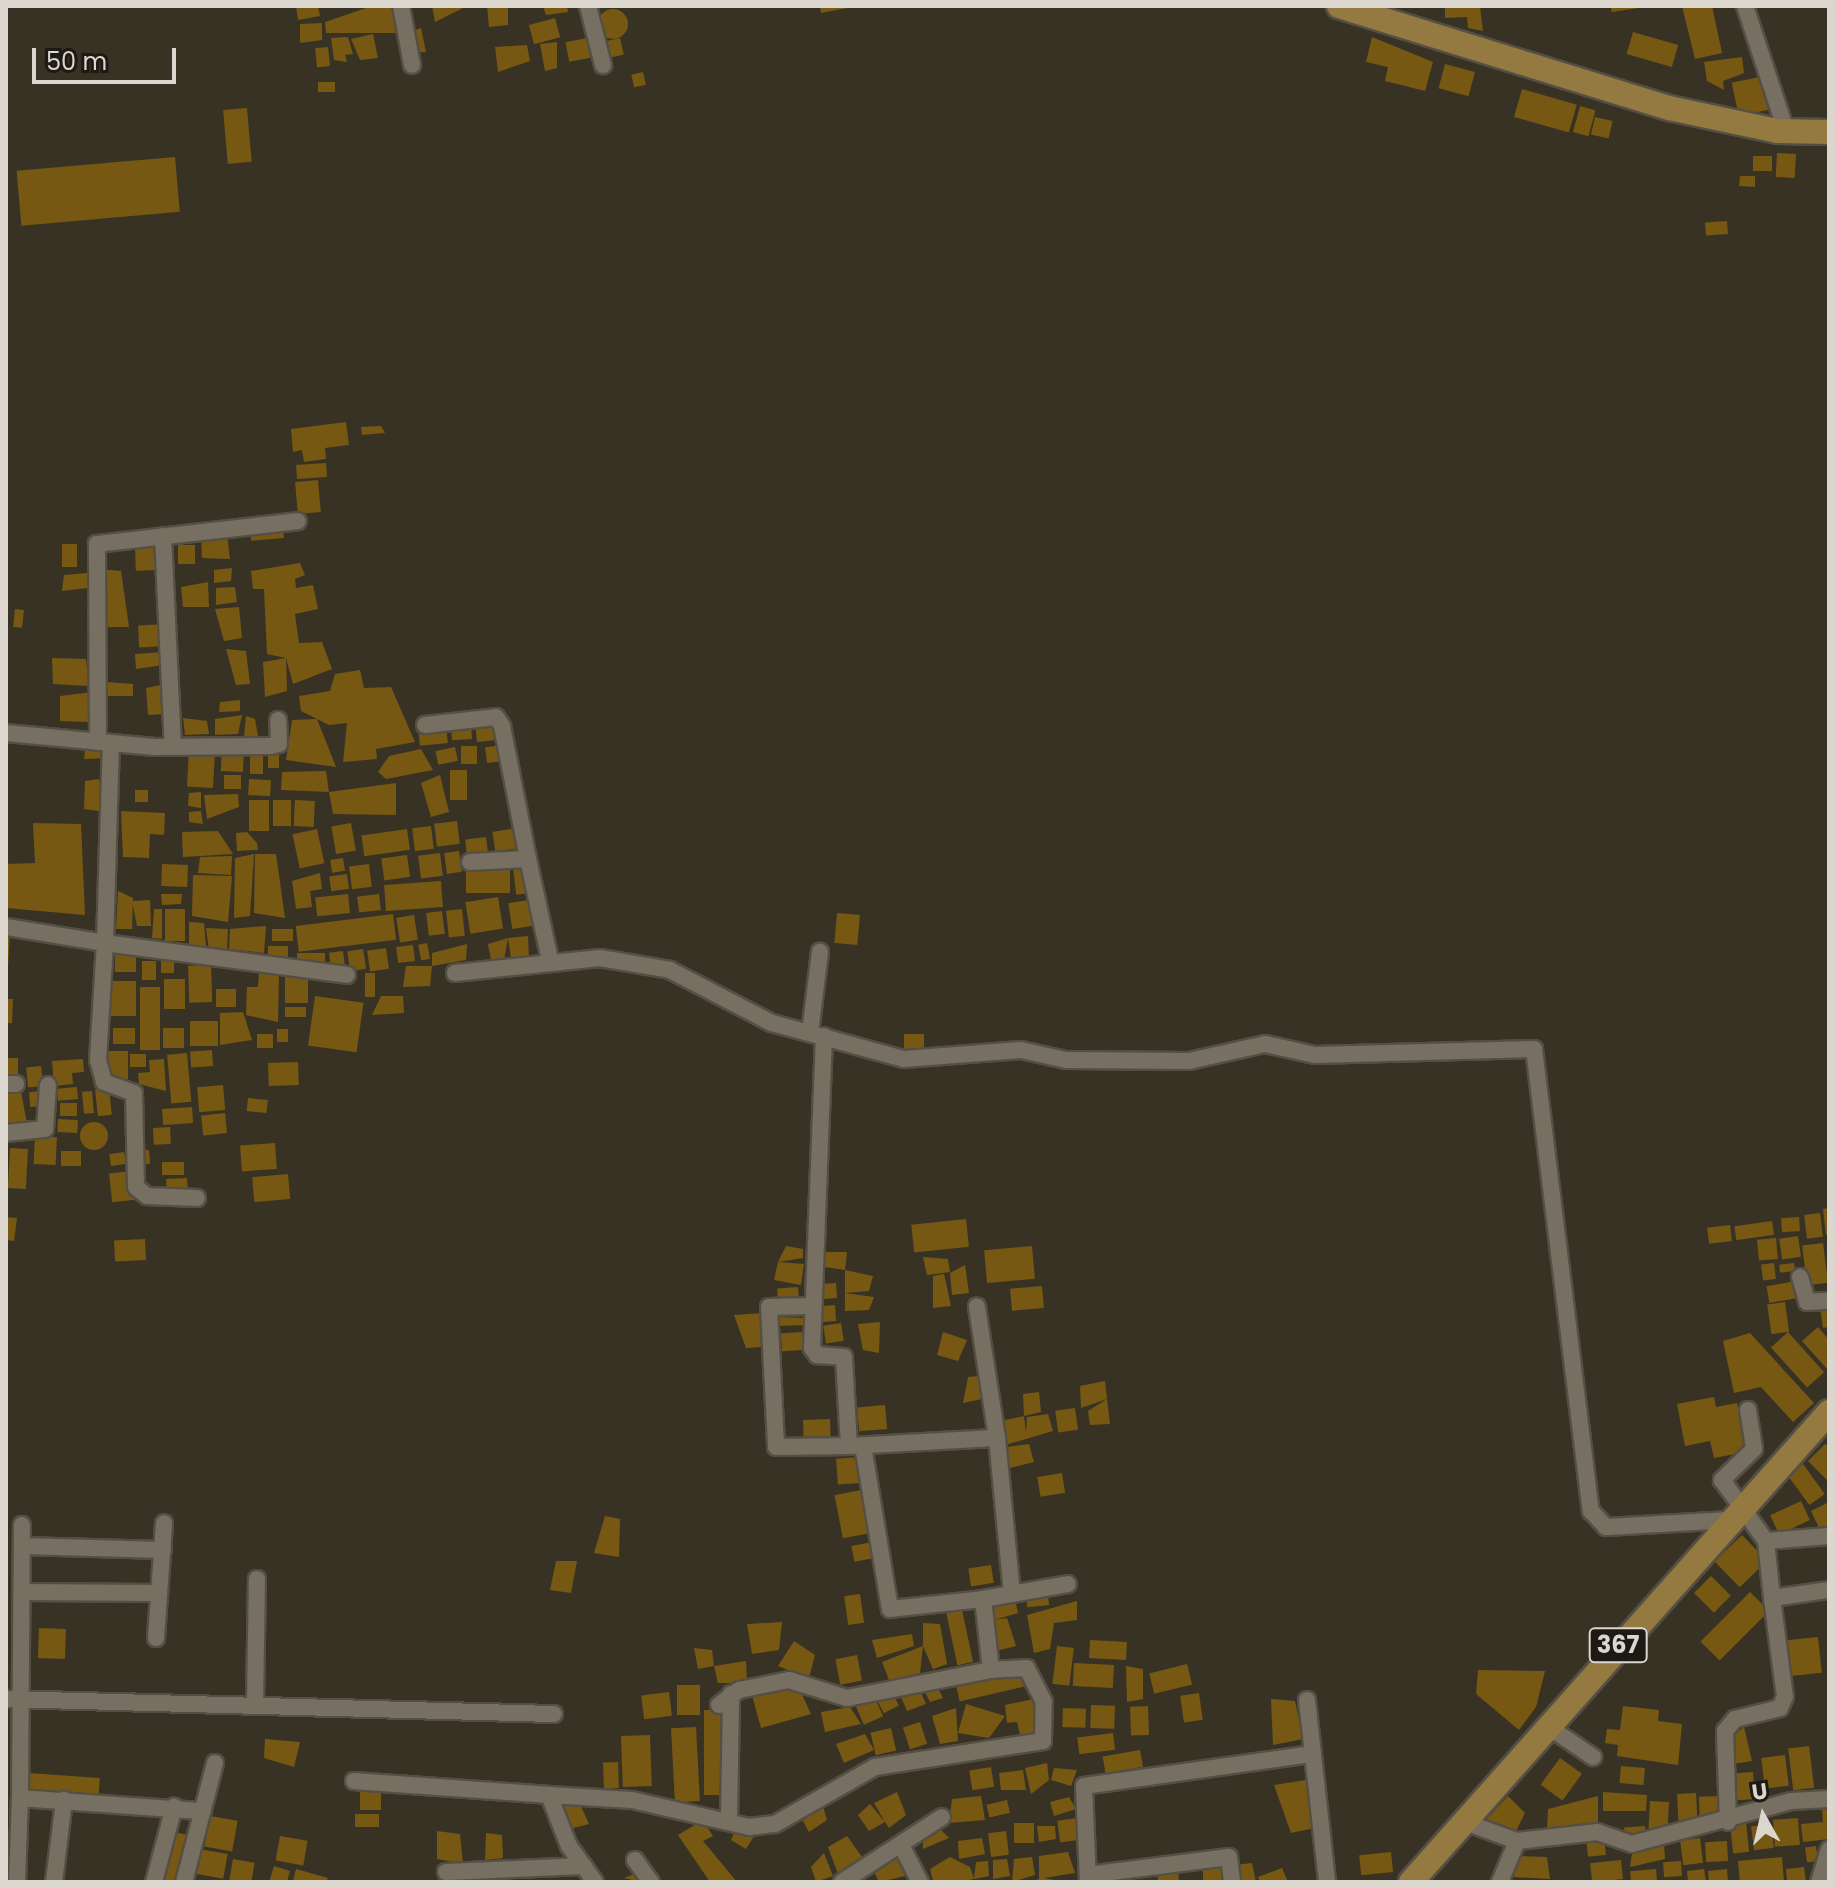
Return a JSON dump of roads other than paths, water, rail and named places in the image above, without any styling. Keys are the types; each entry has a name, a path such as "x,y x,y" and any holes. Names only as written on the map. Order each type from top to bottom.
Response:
{"main road":[{"path":"1339,6 1669,108 1786,131 1829,132"},
{"name":"367","path":"1411,1882 1546,1725 1829,1412"}],"street":[{"path":"401,6 412,65"},
{"path":"588,6 603,65"},
{"path":"1745,6 1786,131"},
{"path":"197,1198 147,1196 136,1187 134,1093 104,1082 98,1060 105,943 104,742 94,547 298,521"},
{"path":"163,536 173,747"},
{"path":"425,725 496,717 502,726 550,960"},
{"path":"6,733 173,747 279,744 278,720"},
{"path":"470,862 528,859"},
{"path":"6,927 347,975"},
{"path":"820,952 813,1352 844,1357 856,1446 890,1609 983,1599 1068,1584"},
{"path":"455,973 550,960 600,958 670,970 749,1014 904,1059 1021,1050 1066,1060 1189,1061 1265,1044 1315,1055 1534,1049 1591,1511 1606,1527 1738,1513"},
{"path":"6,1133 47,1127 48,1085"},
{"path":"1800,1277 1807,1302 1829,1301"},
{"path":"812,1306 769,1307 776,1447 997,1438"},
{"path":"977,1307 997,1438 1012,1593"},
{"path":"1728,1822 1725,1731 1735,1719 1780,1708 1785,1697 1766,1541 1738,1513 1720,1476 1754,1449 1748,1410"},
{"path":"156,1638 164,1523"},
{"path":"17,1882 26,1700 22,1525"},
{"path":"1766,1541 1829,1536"},
{"path":"22,1546 163,1550"},
{"path":"255,1704 257,1579"},
{"path":"1772,1598 1829,1590"},
{"path":"23,1592 158,1593"},
{"path":"983,1599 991,1670"},
{"path":"354,1781 632,1800 729,1822 775,1824 889,1763 1043,1741 1044,1702 1027,1668 991,1670 847,1698 789,1680 725,1699 729,1822"},
{"path":"6,1699 554,1714"},
{"path":"1307,1700 1327,1882"},
{"path":"1546,1725 1593,1757"},
{"path":"1232,1882 1229,1857 1088,1878 1084,1786 1313,1754"},
{"path":"184,1882 215,1763"},
{"path":"549,1795 595,1882"},
{"path":"20,1798 203,1811"},
{"path":"1462,1821 1517,1841 1597,1832 1632,1844 1728,1822 1791,1801 1829,1799"},
{"path":"54,1882 64,1800"},
{"path":"154,1882 174,1807"},
{"path":"842,1882 942,1817"},
{"path":"1502,1882 1517,1841"},
{"path":"901,1845 920,1882"},
{"path":"1819,1882 1829,1849"},
{"path":"635,1860 651,1882"},
{"path":"446,1872 584,1866"}]}
